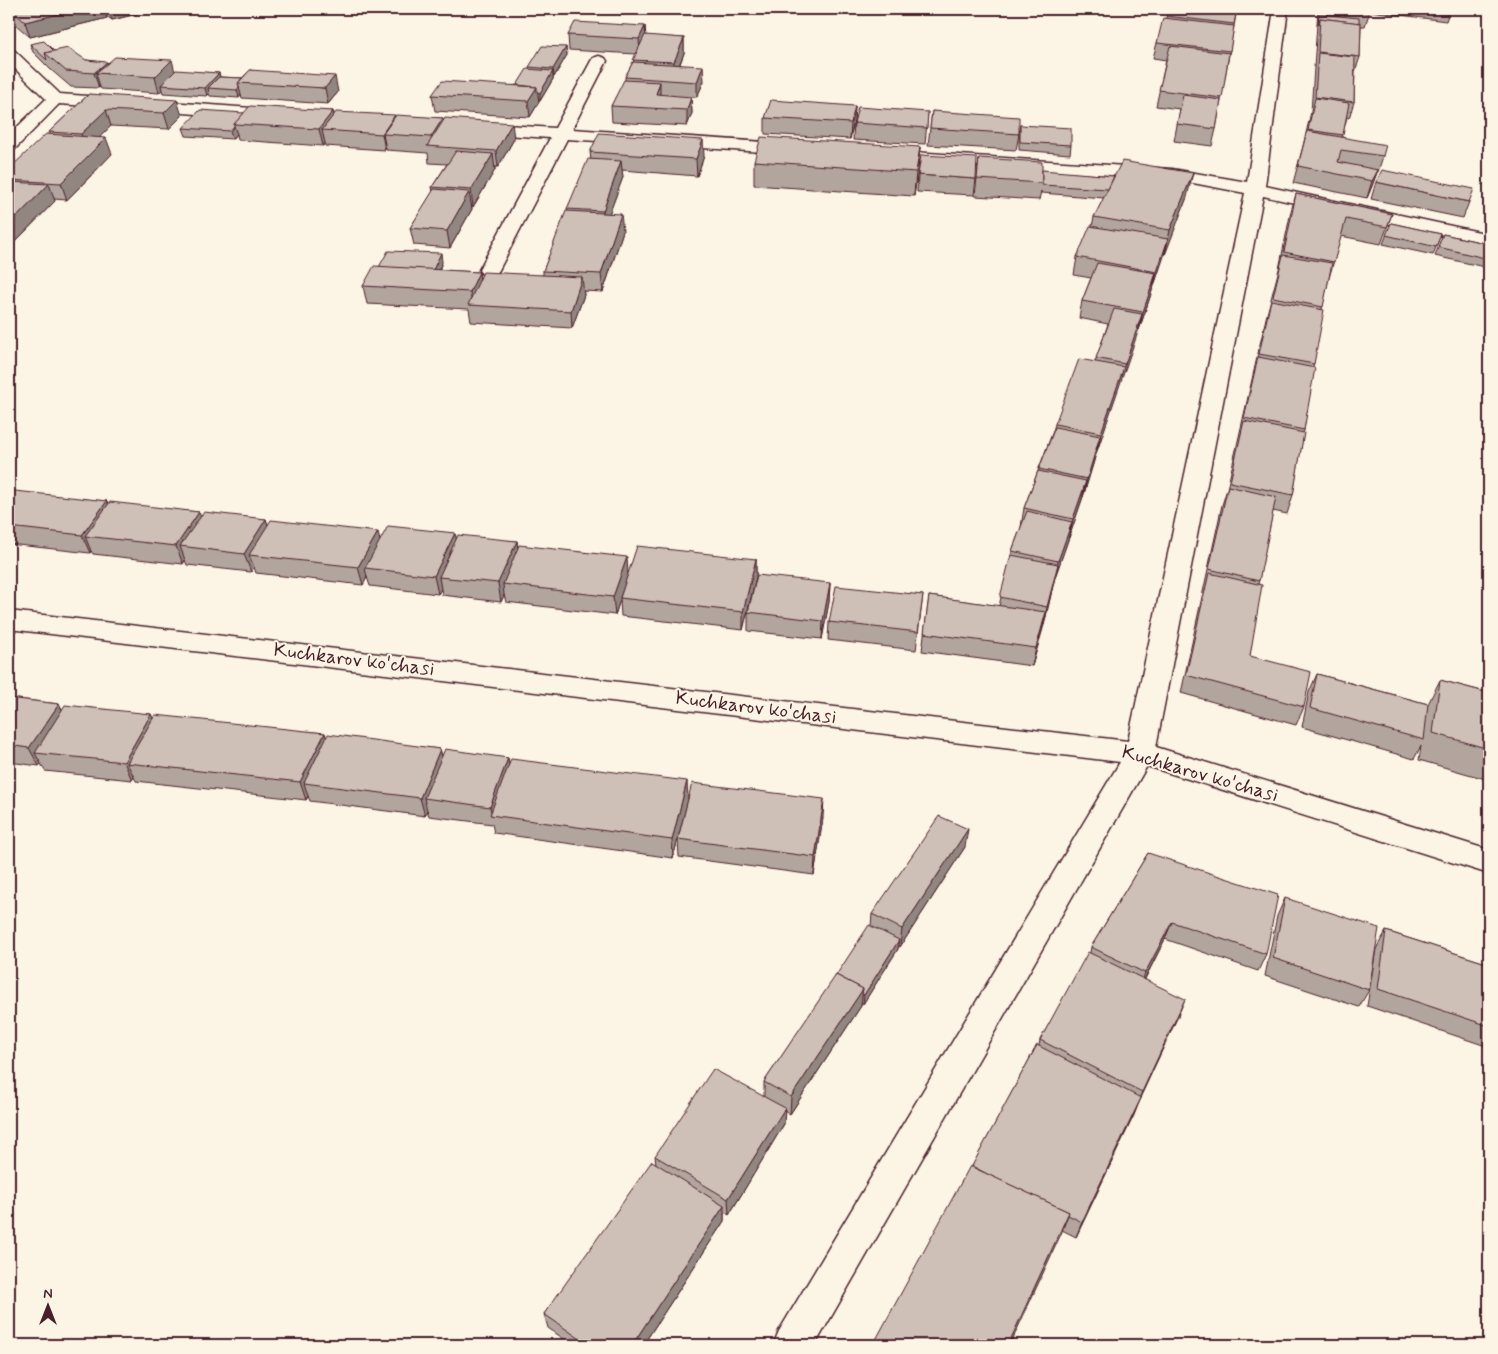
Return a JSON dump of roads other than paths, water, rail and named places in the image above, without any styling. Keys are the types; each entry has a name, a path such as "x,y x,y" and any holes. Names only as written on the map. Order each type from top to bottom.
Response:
{"street":[{"path":"792,1345 1140,753 1255,189 1281,9"},
{"path":"9,54 55,100 292,116"},
{"path":"489,270 599,61"},
{"path":"9,146 55,100"},
{"path":"461,127 807,150"},
{"path":"866,154 1172,174 1255,189 1489,240"},
{"name":"Kuchkarov ko'chasi","path":"9,620 1140,753 1489,862"}]}
